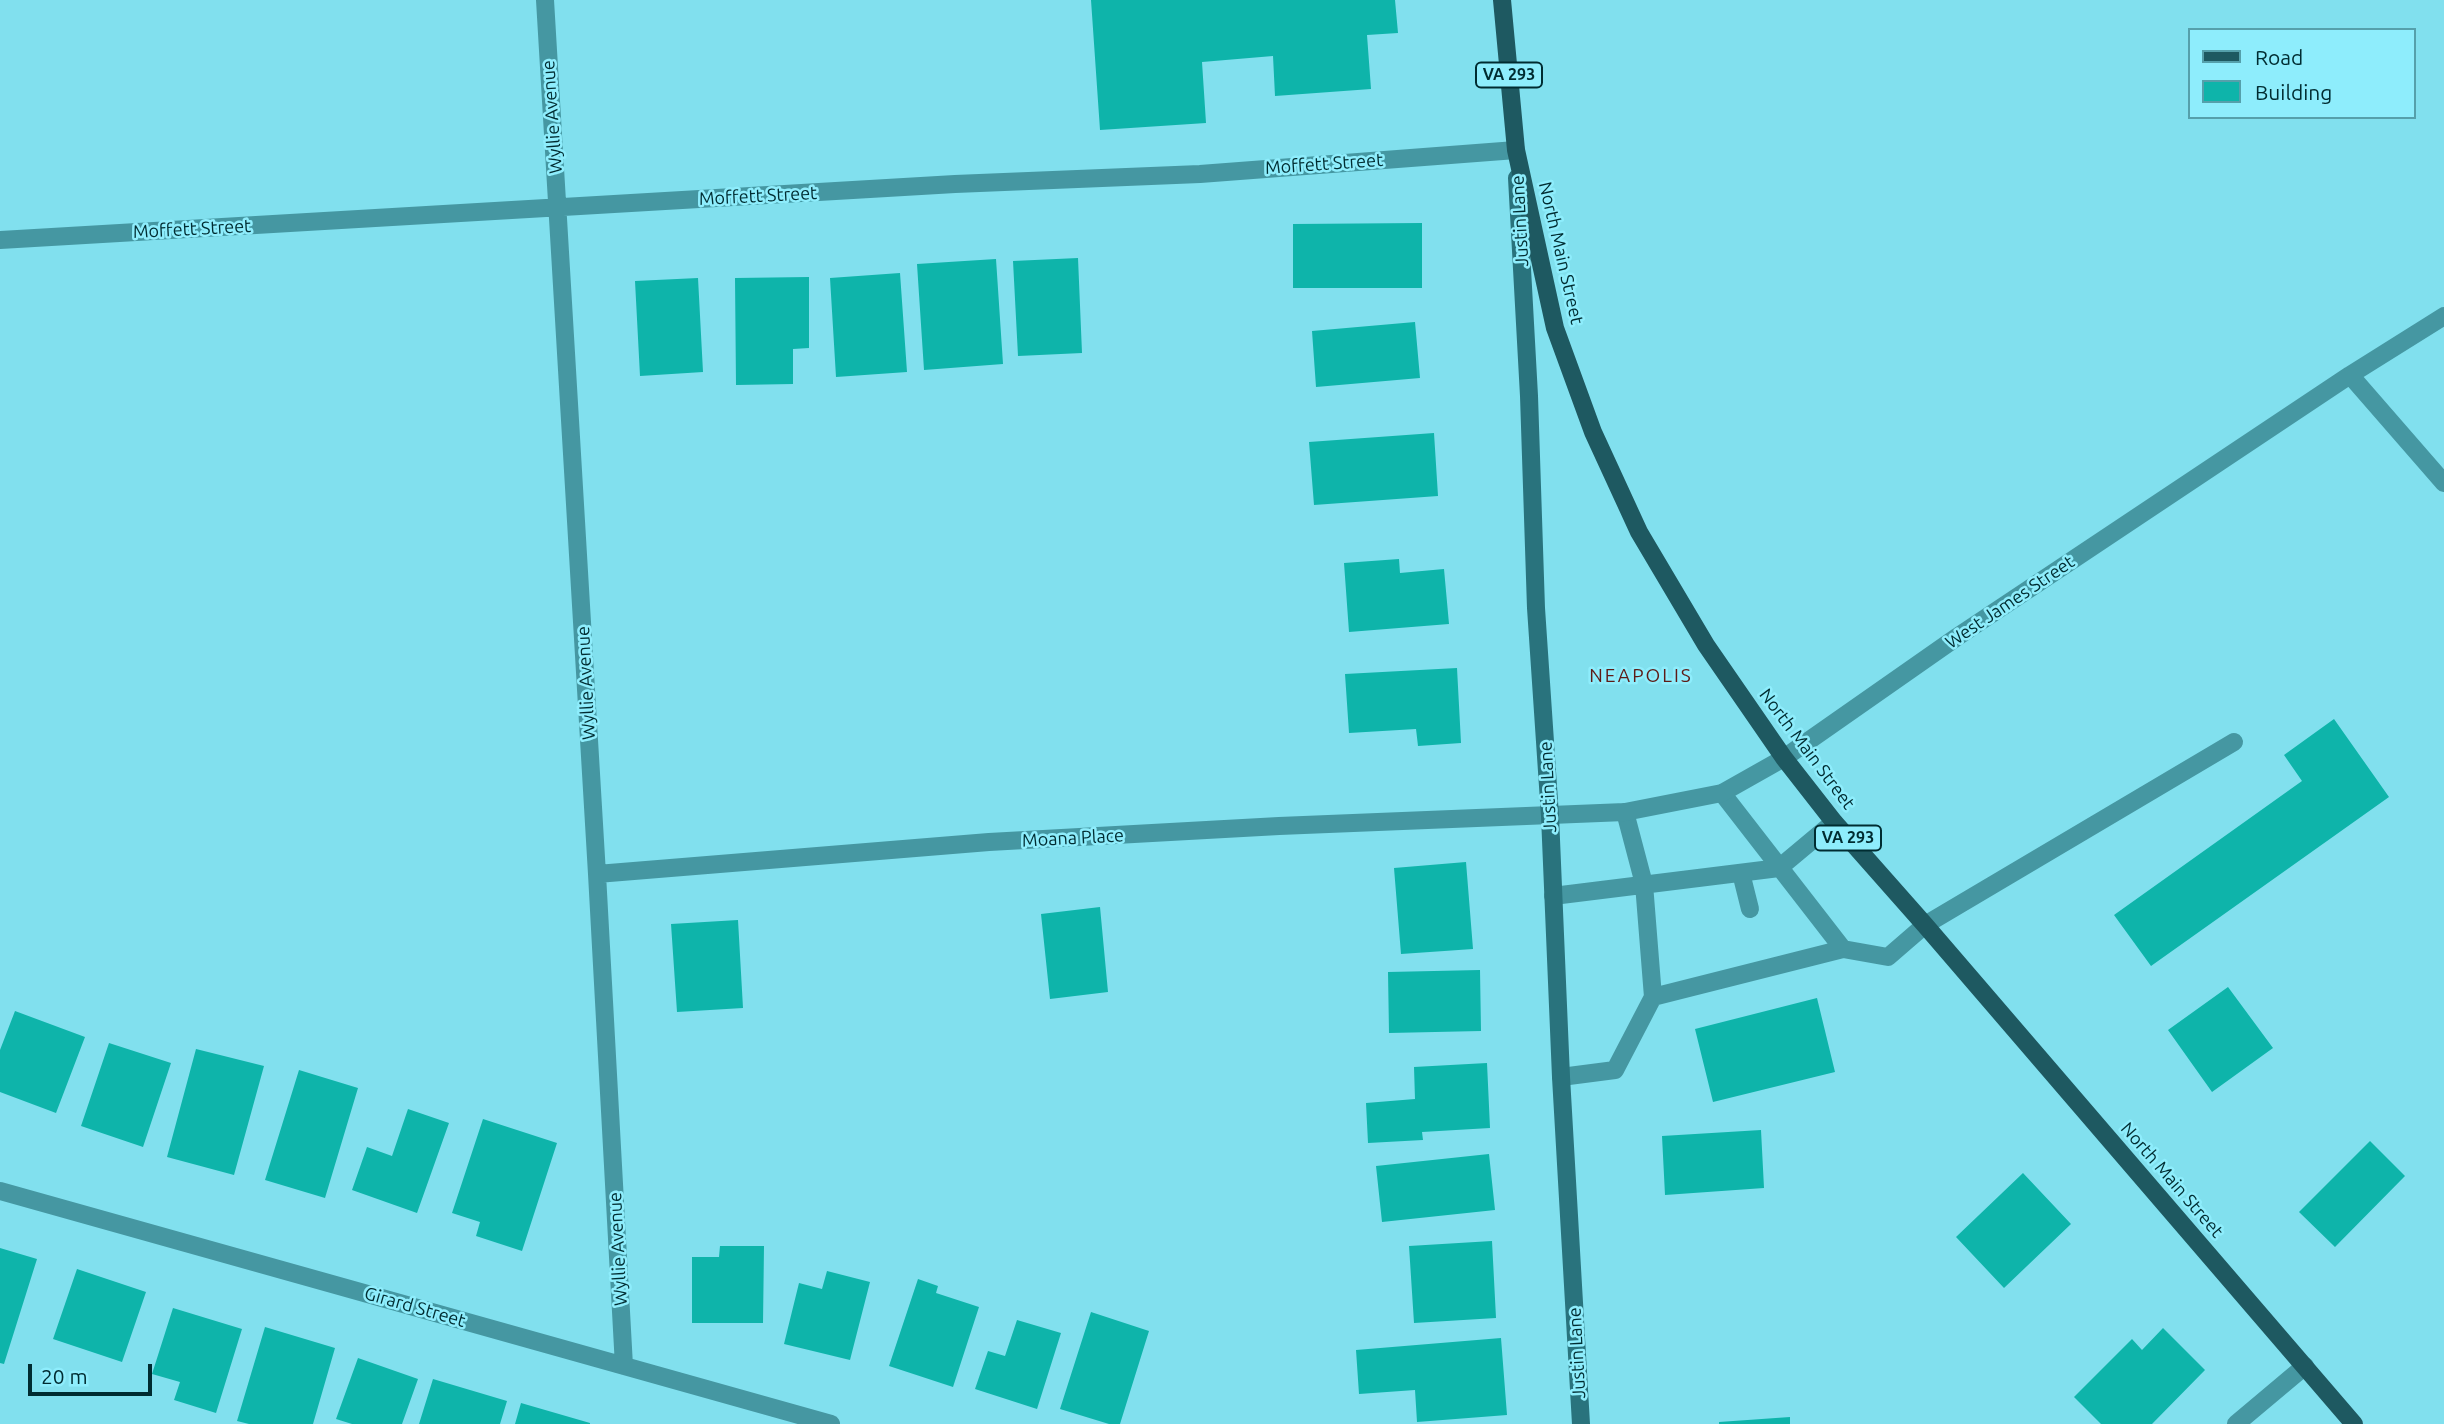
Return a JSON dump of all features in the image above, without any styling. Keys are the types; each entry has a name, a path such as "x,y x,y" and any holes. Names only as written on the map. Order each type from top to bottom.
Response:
{"main road":[{"name":"North Main Street","path":"1502,0 1516,150 1555,328 1593,432 1639,532 1679,600 1706,645 1784,758 1834,822 2354,1424"},
{"name":"Justin Lane","path":"1516,150 1529,396 1536,608 1550,816 1561,1077 1581,1424"}],"street":[{"name":"Wyllie Avenue","path":"545,0 624,1366"},
{"name":"Moffett Street","path":"0,240 941,185 1200,174 1516,150"},
{"name":"West James Street","path":"1550,816 1625,811 1722,793 1784,758 1956,637 2350,375 2444,316"},
{"path":"2350,375 2444,483"},
{"path":"1653,997 1763,961 1843,949 1888,957 1925,925 2234,742"},
{"path":"1722,793 1843,949"},
{"path":"1561,1077 1615,1070 1653,997 1644,884 1625,811"},
{"name":"Moana Place","path":"597,874 989,842 1279,826 1550,816"},
{"path":"1553,897 1779,868 1834,822"},
{"path":"1741,873 1750,909"},
{"name":"Girard Street","path":"0,1191 831,1424"},
{"path":"2236,1424 2305,1366"}],"building":[{"path":"1091,0 1395,0 1398,33 1367,35 1371,89 1275,96 1273,56 1202,62 1206,123 1100,130"},
{"path":"1422,223 1422,288 1293,288 1293,224"},
{"path":"1078,258 1082,353 1018,356 1013,261"},
{"path":"996,259 1003,364 924,370 917,264"},
{"path":"900,273 907,372 836,377 830,278"},
{"path":"809,277 809,348 793,349 793,384 736,385 735,278"},
{"path":"698,278 703,372 640,376 635,281"},
{"path":"1415,322 1420,378 1316,387 1312,331"},
{"path":"1434,433 1438,496 1314,505 1309,442"},
{"path":"1399,559 1400,573 1444,569 1449,624 1349,632 1344,563"},
{"path":"1457,668 1461,743 1418,746 1416,729 1349,733 1345,674"},
{"path":"2334,719 2389,797 2151,966 2114,915 2302,781 2284,755"},
{"path":"1466,862 1473,949 1401,954 1394,868"},
{"path":"1100,907 1108,992 1050,999 1041,914"},
{"path":"738,920 743,1008 677,1012 671,924"},
{"path":"1480,970 1481,1031 1389,1033 1388,972"},
{"path":"2228,987 2273,1048 2212,1092 2168,1030"},
{"path":"1817,998 1835,1072 1713,1102 1695,1029"},
{"path":"15,1011 85,1037 56,1113 0,1092 0,1050"},
{"path":"109,1043 171,1063 143,1147 81,1126"},
{"path":"196,1049 264,1066 234,1175 167,1157"},
{"path":"1487,1063 1490,1128 1422,1132 1423,1140 1368,1143 1366,1103 1415,1099 1414,1067"},
{"path":"299,1070 358,1088 325,1198 265,1180"},
{"path":"408,1109 449,1123 417,1213 352,1190 367,1147 392,1156"},
{"path":"483,1119 557,1143 522,1251 476,1236 480,1222 452,1213"},
{"path":"1761,1130 1764,1188 1665,1195 1662,1136"},
{"path":"2370,1141 2405,1176 2335,1247 2299,1212"},
{"path":"1489,1154 1495,1210 1382,1222 1376,1166"},
{"path":"2023,1173 2071,1224 2004,1288 1956,1237"},
{"path":"1492,1241 1496,1318 1414,1323 1409,1246"},
{"path":"720,1246 764,1246 763,1323 692,1323 692,1257 719,1257"},
{"path":"0,1248 37,1259 4,1364 0,1363"},
{"path":"77,1269 146,1292 122,1362 53,1339"},
{"path":"827,1271 870,1282 850,1360 784,1344 799,1283 822,1289"},
{"path":"918,1279 938,1286 936,1293 979,1307 953,1387 889,1366"},
{"path":"173,1308 242,1329 216,1413 174,1400 180,1382 152,1374"},
{"path":"1091,1312 1149,1331 1120,1424 1109,1424 1060,1409"},
{"path":"1017,1320 1061,1333 1037,1409 975,1389 988,1351 1005,1356"},
{"path":"265,1327 335,1348 313,1424 249,1424 237,1421"},
{"path":"2163,1328 2205,1370 2152,1424 2101,1424 2074,1397 2132,1339 2142,1350"},
{"path":"1501,1338 1507,1415 1417,1422 1415,1390 1359,1394 1356,1350"},
{"path":"358,1358 418,1379 402,1424 352,1424 336,1419"},
{"path":"433,1379 507,1401 500,1424 419,1424"},
{"path":"521,1403 590,1423 590,1424 515,1424"},
{"path":"1790,1417 1790,1424 1719,1424 1719,1422"}],"district":[{"name":"NEAPOLIS","path":"1641,676"}]}
